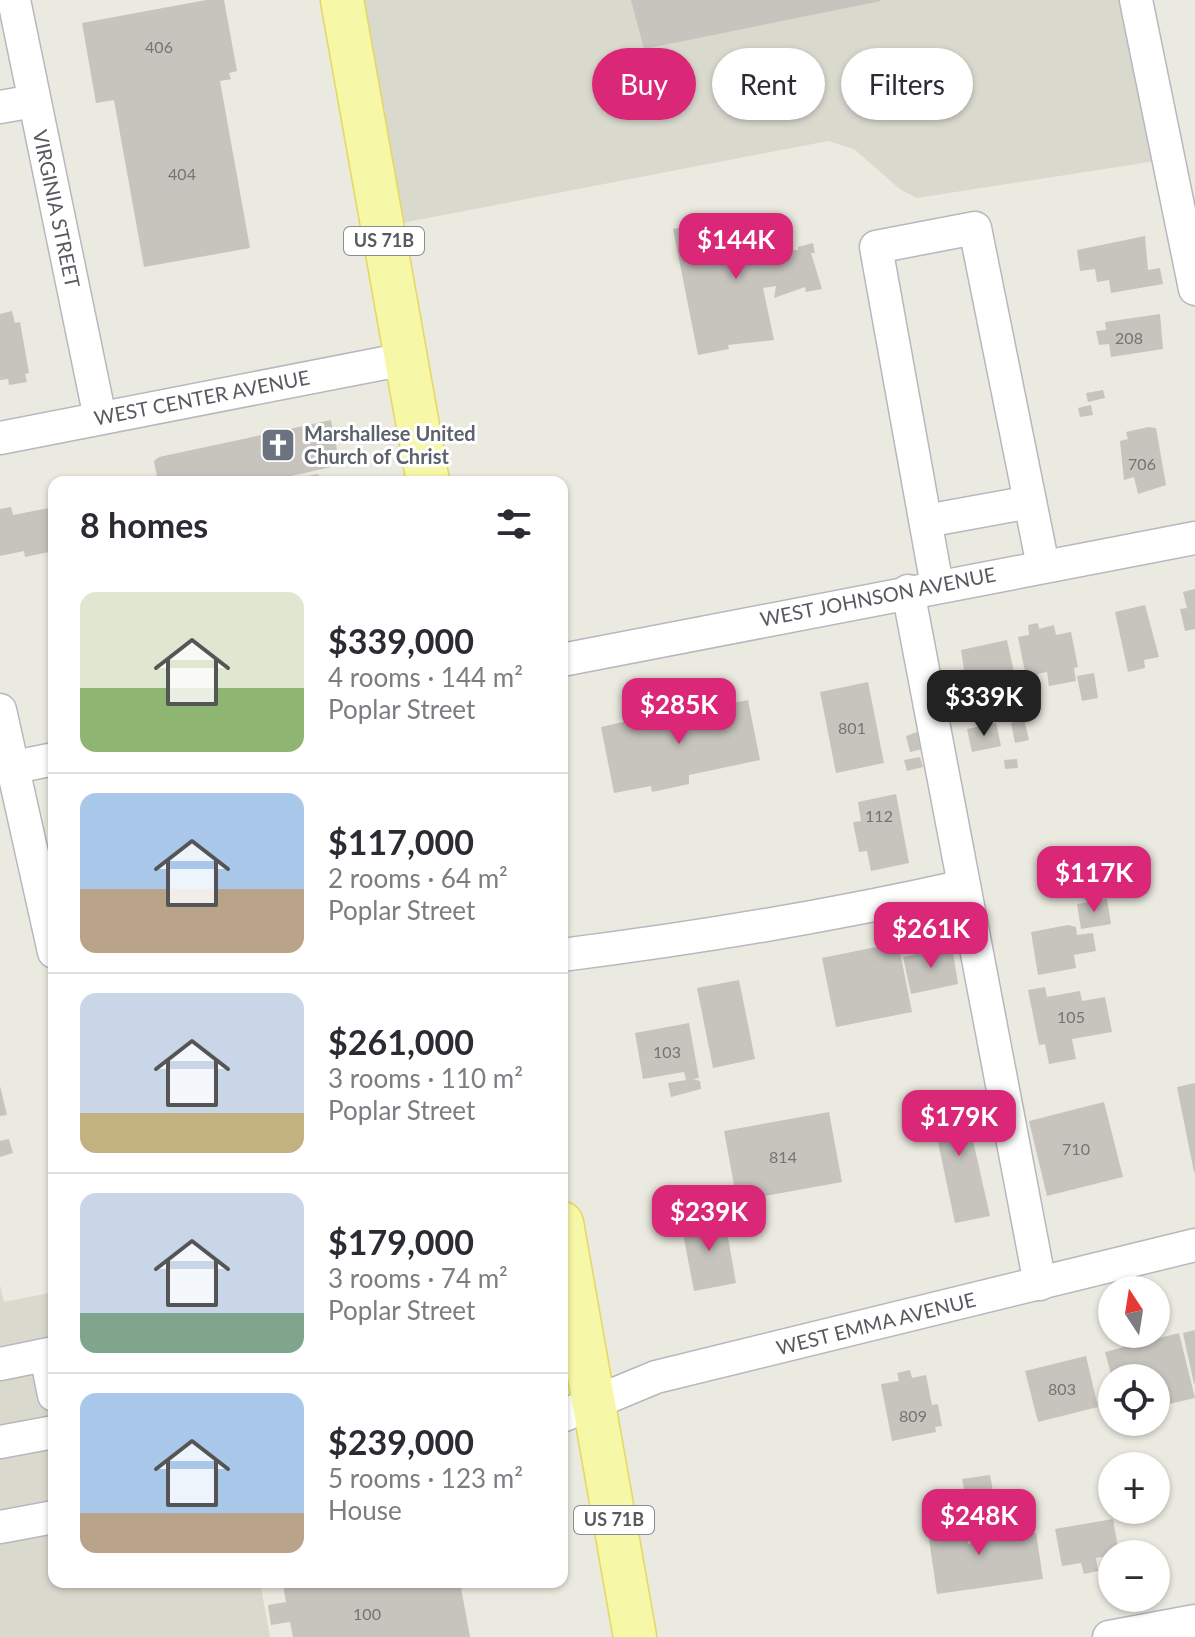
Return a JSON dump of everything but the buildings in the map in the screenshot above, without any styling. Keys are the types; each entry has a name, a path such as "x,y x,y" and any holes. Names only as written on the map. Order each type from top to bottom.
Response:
{"main road":[{"name":"US 71B","path":"342,0 427,476"},
{"name":"US 71B","path":"568,1293 578,1409 635,1637"}],"street":[{"name":"VIRGINIA STREET","path":"14,0 100,418"},
{"path":"1136,0 1186,192 1195,289"},
{"path":"0,107 34,101"},
{"path":"1040,1284 964,886 923,588 926,521 876,247 975,228 1043,566"},
{"name":"WEST CENTER AVENUE","path":"0,438 405,359"},
{"path":"926,521 1030,502"},
{"name":"WEST JOHNSON AVENUE","path":"568,659 1195,538"},
{"path":"0,710 48,924"},
{"path":"15,767 48,760"},
{"path":"568,954 709,937 846,913 964,886"},
{"name":"WEST EMMA AVENUE","path":"578,1409 656,1377 1195,1245"},
{"path":"0,1364 48,1354"},
{"path":"0,1442 48,1433"},
{"path":"0,1527 48,1518"},
{"path":"1109,1637 1195,1621"}],"shaded area":[{"path":"342,0 1136,0 1169,159 917,198 901,190 854,149 828,141 381,227"},
{"path":"0,1285 4,1302 48,1293 48,1588 261,1588 270,1637 0,1637"}],"place":[{"name":"Marshallese United Church of Christ","path":"278,445"}]}
